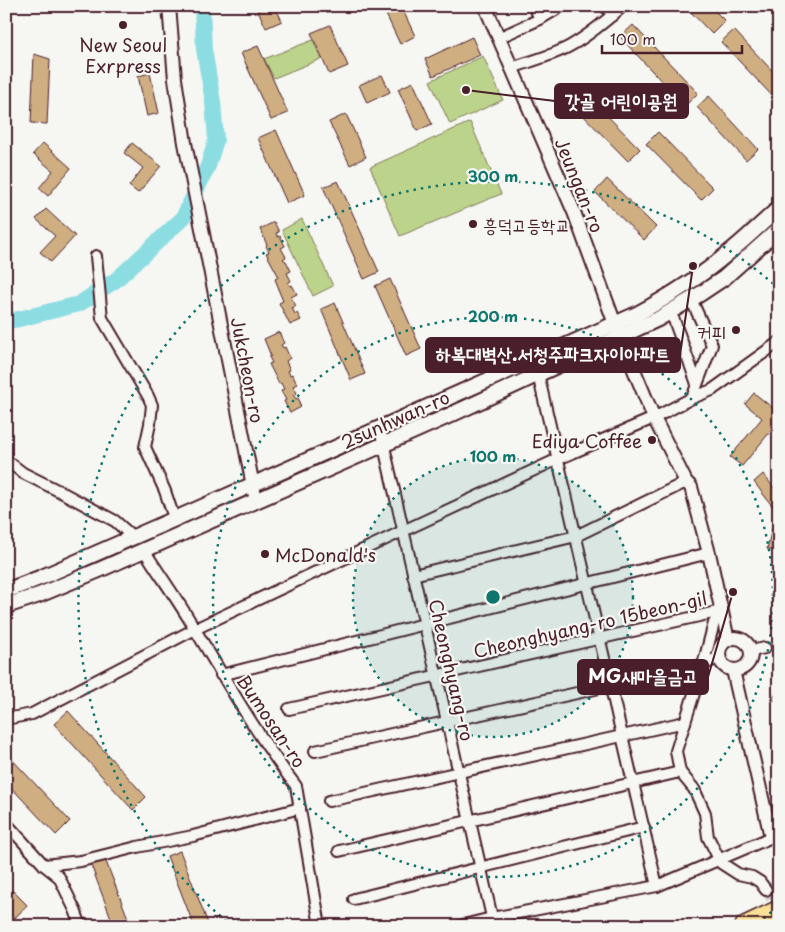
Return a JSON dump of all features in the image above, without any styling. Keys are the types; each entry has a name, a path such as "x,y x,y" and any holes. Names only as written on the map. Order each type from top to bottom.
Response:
{"highway":[{"path":"745,926 779,910"}],"main road":[{"name":"2sunhwan-ro","path":"6,606 56,588 144,550 446,417 538,374 618,330 637,314 697,278 728,254 779,208"},
{"name":"2sunhwan-ro","path":"6,591 380,429 618,330 668,312 724,278 779,229"}],"street":[{"name":"Jukcheon-ro","path":"169,6 175,79 185,143 256,501"},
{"name":"Jeungan-ro","path":"485,6 574,212 618,330 654,418 690,487 709,553 728,640"},
{"path":"534,6 540,19"},
{"path":"498,38 540,19 562,6"},
{"path":"605,6 613,15"},
{"path":"512,68 570,46 623,6"},
{"path":"96,256 102,318 152,405 145,447 165,491 174,518"},
{"path":"691,299 712,345 692,398"},
{"path":"668,312 674,320 697,384"},
{"path":"6,719 32,714 195,630 403,531 712,390 779,342"},
{"path":"538,374 658,886"},
{"name":"Cheonghyang-ro","path":"380,429 493,922"},
{"path":"6,460 23,473 116,521 133,537"},
{"path":"413,575 576,536 686,482"},
{"name":"Bumosan-ro","path":"144,550 222,675 296,786 320,926"},
{"path":"222,675 709,553"},
{"path":"721,611 714,623 676,751 680,772 694,789 705,813 708,837 721,863 738,874 752,877 760,882 766,890"},
{"name":"Cheonghyang-ro 15beon-gil","path":"289,709 721,611"},
{"path":"736,638 745,642 751,651 751,656 746,665 734,670 726,668 719,657 719,649 722,644 736,638"},
{"path":"751,651 765,648"},
{"path":"315,751 702,665 719,657"},
{"path":"459,926 493,922 549,907 658,886 775,836 734,670"},
{"path":"329,801 685,722"},
{"path":"339,851 680,772"},
{"path":"44,865 81,861 194,836 300,808"},
{"path":"6,823 44,865 59,877 81,926"},
{"path":"354,899 644,827"}],"green space":[{"path":"313,40 321,59 274,78 264,59"},
{"path":"483,56 503,100 450,124 430,81"},
{"path":"470,122 501,194 400,236 370,167"},
{"path":"302,219 333,286 313,296 282,230"}],"building":[{"path":"256,6 275,6 282,21 266,28"},
{"path":"391,6 401,6 415,36 400,44 384,10"},
{"path":"685,6 710,6 725,21 712,34"},
{"path":"330,25 348,66 329,74 311,33"},
{"path":"633,25 698,93 685,106 620,37"},
{"path":"734,30 779,78 779,103 721,42"},
{"path":"472,37 480,55 433,76 425,59"},
{"path":"258,46 288,113 271,120 241,53"},
{"path":"34,54 50,59 47,124 31,123"},
{"path":"150,73 159,113 147,116 138,76"},
{"path":"382,75 390,92 367,103 359,85"},
{"path":"413,82 432,124 417,131 398,89"},
{"path":"578,86 640,149 628,161 566,98"},
{"path":"709,96 758,149 746,160 697,107"},
{"path":"346,114 366,157 350,165 329,122"},
{"path":"276,130 305,195 287,203 258,138"},
{"path":"658,132 713,188 701,200 646,144"},
{"path":"43,143 71,168 48,196 39,188 53,171 33,154"},
{"path":"132,143 161,166 138,193 129,186 143,168 124,153"},
{"path":"607,179 656,227 644,240 595,192"},
{"path":"338,181 379,272 364,279 323,187"},
{"path":"46,209 75,236 51,262 40,252 55,236 36,219"},
{"path":"274,222 279,232 276,233 278,237 280,236 285,246 281,248 286,257 283,259 291,271 287,273 291,281 288,283 290,286 292,285 297,294 291,297 296,306 292,308 301,320 290,325 279,303 283,301 275,279 279,277 266,253 269,252 260,229"},
{"path":"390,279 421,349 406,356 375,286"},
{"path":"335,303 365,374 351,380 321,309"},
{"path":"279,332 284,343 281,345 283,348 285,347 290,358 286,361 290,370 288,371 290,375 292,374 297,384 293,386 297,393 293,395 296,399 298,398 301,407 290,413 281,391 284,389 281,383 279,384 269,364 272,363 269,357 271,356 264,339"},
{"path":"754,393 779,413 779,421 742,466 730,457 762,418 745,404"},
{"path":"763,474 779,494 779,552 767,549 776,511 754,482"},
{"path":"779,689 779,703 772,699"},
{"path":"68,711 146,797 133,810 54,724"},
{"path":"6,753 70,821 56,835 6,782"},
{"path":"180,851 209,926 194,926 167,856"},
{"path":"105,859 131,926 114,926 91,865"},
{"path":"6,884 27,905 15,918 6,909"}],"waterway":[{"path":"6,321 79,304 116,280 183,218 208,166 216,140 213,102 204,49 202,6"}],"tunnel":[{"path":"766,890 779,913"}],"place":[{"name":"New Seoul Exrpress","path":"123,25"},
{"name":"갓골 어린이공원","path":"466,90"},
{"name":"흥덕고등학교","path":"473,224"},
{"name":"하복대벽산.서청주파크자이아파트","path":"693,266"},
{"name":"커피","path":"736,330"},
{"name":"Ediya Coffee","path":"652,440"},
{"name":"McDonald's","path":"265,554"},
{"name":"MG새마을금고","path":"733,592"}]}
